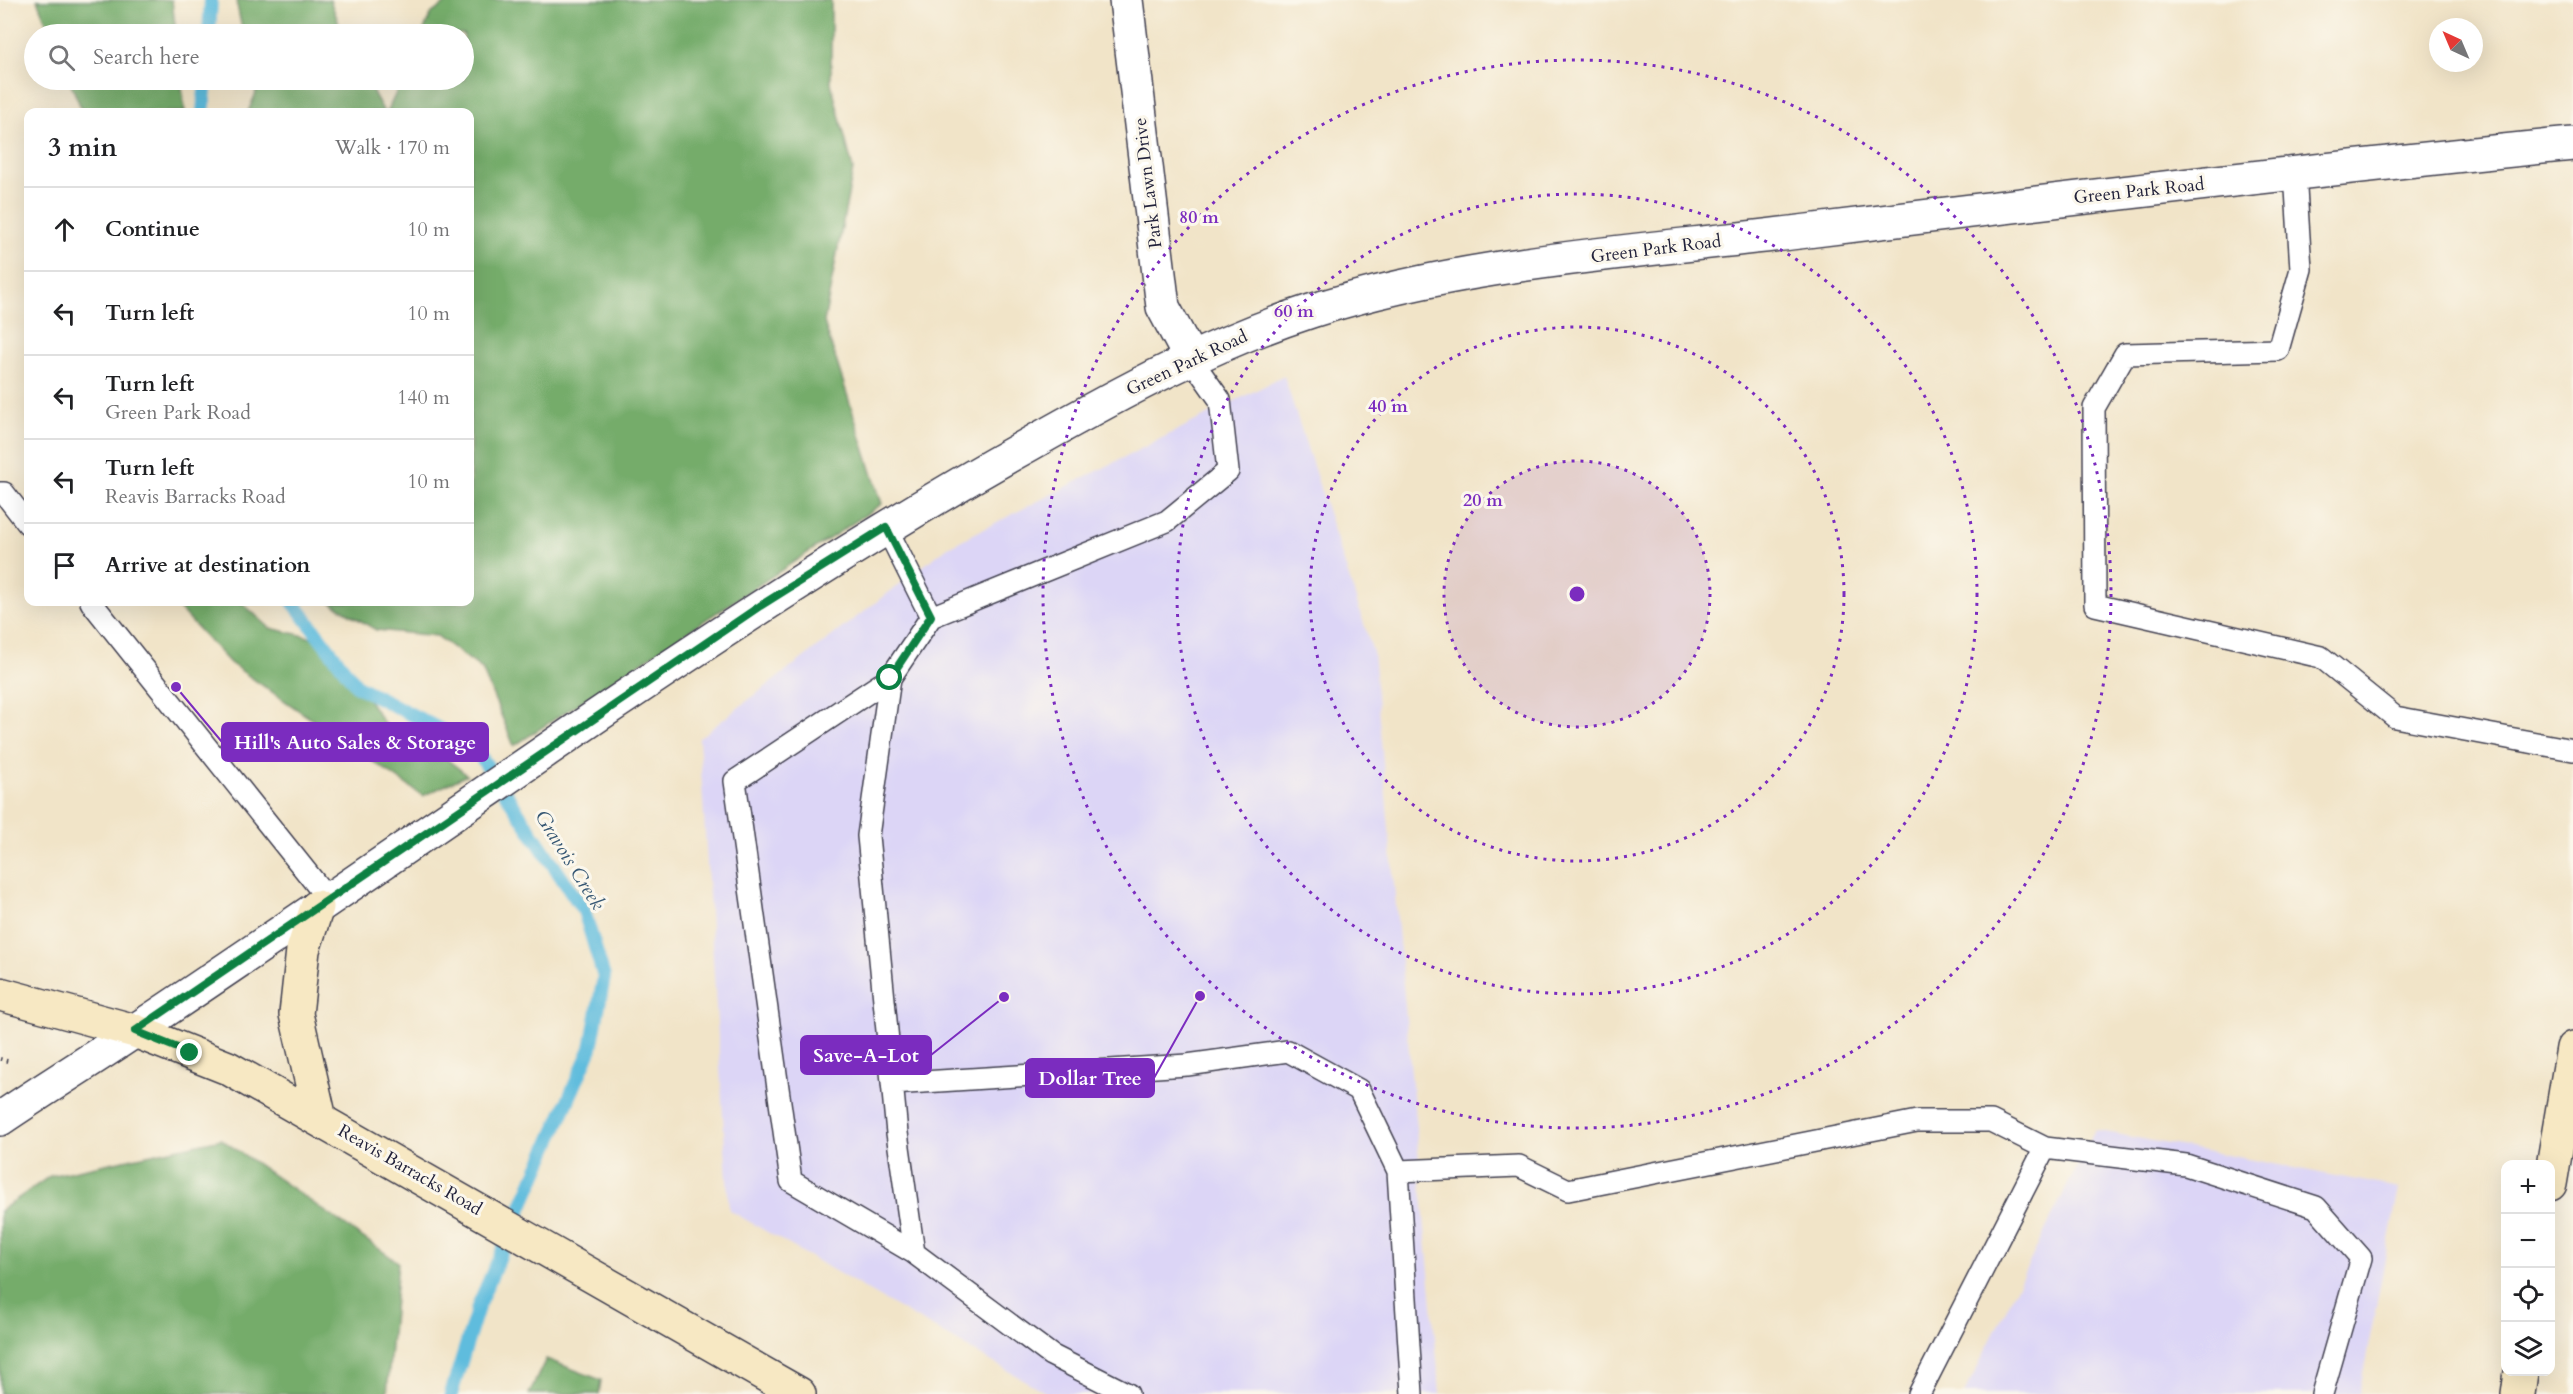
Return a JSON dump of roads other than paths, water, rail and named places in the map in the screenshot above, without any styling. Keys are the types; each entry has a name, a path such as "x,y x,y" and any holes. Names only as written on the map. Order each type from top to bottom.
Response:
{"main road":[{"path":"323,903 303,950 296,1014 333,1126"},
{"name":"Reavis Barracks Road","path":"0,994 135,1031 228,1068 799,1394"},
{"path":"2554,1160 2573,1048"},
{"path":"2518,1394 2520,1376"}],"street":[{"name":"Park Lawn Drive","path":"1126,0 1163,307 1191,359"},
{"name":"Green Park Road","path":"0,1119 135,1031 760,606 886,527 1096,407 1191,359 1245,335 1312,311 1383,291 1451,277 1562,260 2295,174 2573,144"}],"lane":[{"path":"2295,174 2301,269 2278,350 2125,354 2094,408 2095,605 2321,657 2395,717 2573,750"},
{"path":"1128,1394 1051,1355 914,1253 791,1181 735,781 890,678 931,616 1167,521 1228,471 1220,400 1191,359"},
{"path":"0,493 4,493 24,519"},
{"path":"886,527 931,616"},
{"path":"94,606 323,903"},
{"path":"890,678 868,836 897,1133 914,1253"},
{"path":"892,1084 1187,1065 1288,1051 1359,1090 1398,1171 1412,1394"},
{"path":"1398,1171 1519,1166 1568,1190 1917,1121 1991,1121 2046,1148 2186,1165 2316,1207 2361,1258 2322,1394"},
{"path":"1919,1394 2046,1148"}],"waterway":[{"name":"Gravois Creek","path":"210,24 211,0"},
{"name":"Gravois Creek","path":"203,108 205,90"},
{"name":"Gravois Creek","path":"296,606 357,686 475,748 584,911 604,977 591,1048 479,1304 451,1394"}],"place":[{"name":"Hill's Auto Sales & Storage","path":"176,687"},
{"name":"Dollar Tree","path":"1200,996"},
{"name":"Save-A-Lot","path":"1004,997"}]}
